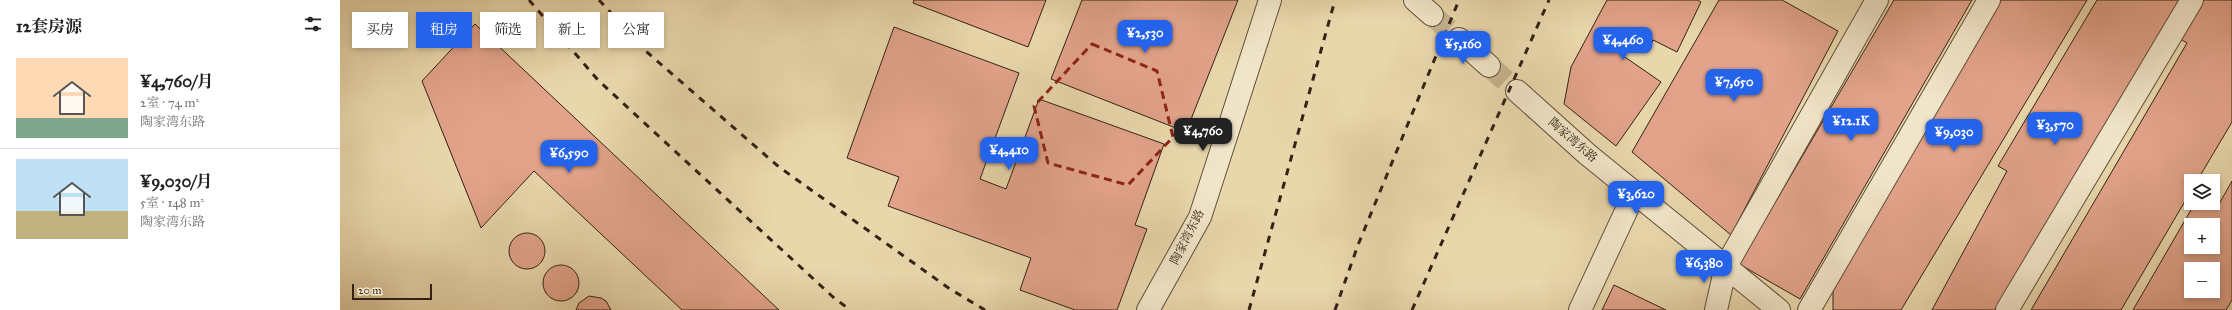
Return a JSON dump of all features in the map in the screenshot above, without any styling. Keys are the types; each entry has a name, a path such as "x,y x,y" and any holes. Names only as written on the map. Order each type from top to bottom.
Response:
{"street":[{"name":"陶家湾东路","path":"1148,310 1200,217 1270,0"},
{"path":"1415,0 1432,15"},
{"path":"1716,310 1726,266 1877,0"},
{"path":"1809,310 1989,0"},
{"path":"2007,310 2192,0"},
{"path":"1459,39 1489,66"},
{"name":"陶家湾东路","path":"1517,91 1587,154 1779,310"},
{"path":"1580,310 1635,192"}],"highlighted area":[{"path":"1092,44 1157,71 1173,137 1128,185 1048,163 1034,106"}],"building":[{"path":"914,0 1046,0 1028,47 913,3"},
{"path":"1082,0 1238,0 1186,132 1051,79"},
{"path":"1607,0 1698,0 1701,2 1677,52 1653,40 1648,52 1620,37 1622,55 1661,82 1616,146 1564,104 1571,67"},
{"path":"1719,0 1782,0 1838,31 1731,235 1632,152"},
{"path":"1894,0 1972,0 1800,299 1739,264"},
{"path":"2001,0 2087,0 1901,310 1833,310 1833,288"},
{"path":"2097,0 2181,0 1995,310 1932,310 2007,171 1998,166"},
{"path":"2201,0 2232,0 2232,122 2201,174 2184,174 2184,203 2121,310 2031,310 2187,43 2179,38"},
{"path":"475,24 480,29 480,48 501,48 779,310 682,310 534,171 481,228 422,81 453,48 472,48 472,27"},
{"path":"894,27 1019,73 980,179 1006,189 1039,99 1164,144 1135,225 1147,229 1117,310 1075,310 1020,290 1031,258 888,206 899,177 847,158"},
{"path":"2232,181 2232,300 2226,310 2133,310 2184,222 2184,254 2220,254 2220,218 2186,218 2191,210 2220,210 2220,202"},
{"path":"531,233 540,238 544,244 544,258 540,264 531,269 523,269 514,264 510,258 509,247 514,238 520,234"},
{"path":"565,265 574,270 578,276 578,290 574,296 565,301 557,301 548,296 544,290 543,279 548,270 554,266"},
{"path":"1614,285 1666,310 1602,310"},
{"path":"589,296 601,298 606,301 611,310 576,310 579,303"}],"tunnel":[{"path":"1432,15 1459,39"},
{"path":"1489,66 1517,91"}],"railway":[{"path":"529,0 598,80 833,297 850,310"},
{"path":"599,0 648,53 779,167 950,289 985,310"},
{"path":"1249,310 1335,0"},
{"path":"1335,310 1358,245 1459,0"},
{"path":"1412,310 1549,0"}]}
